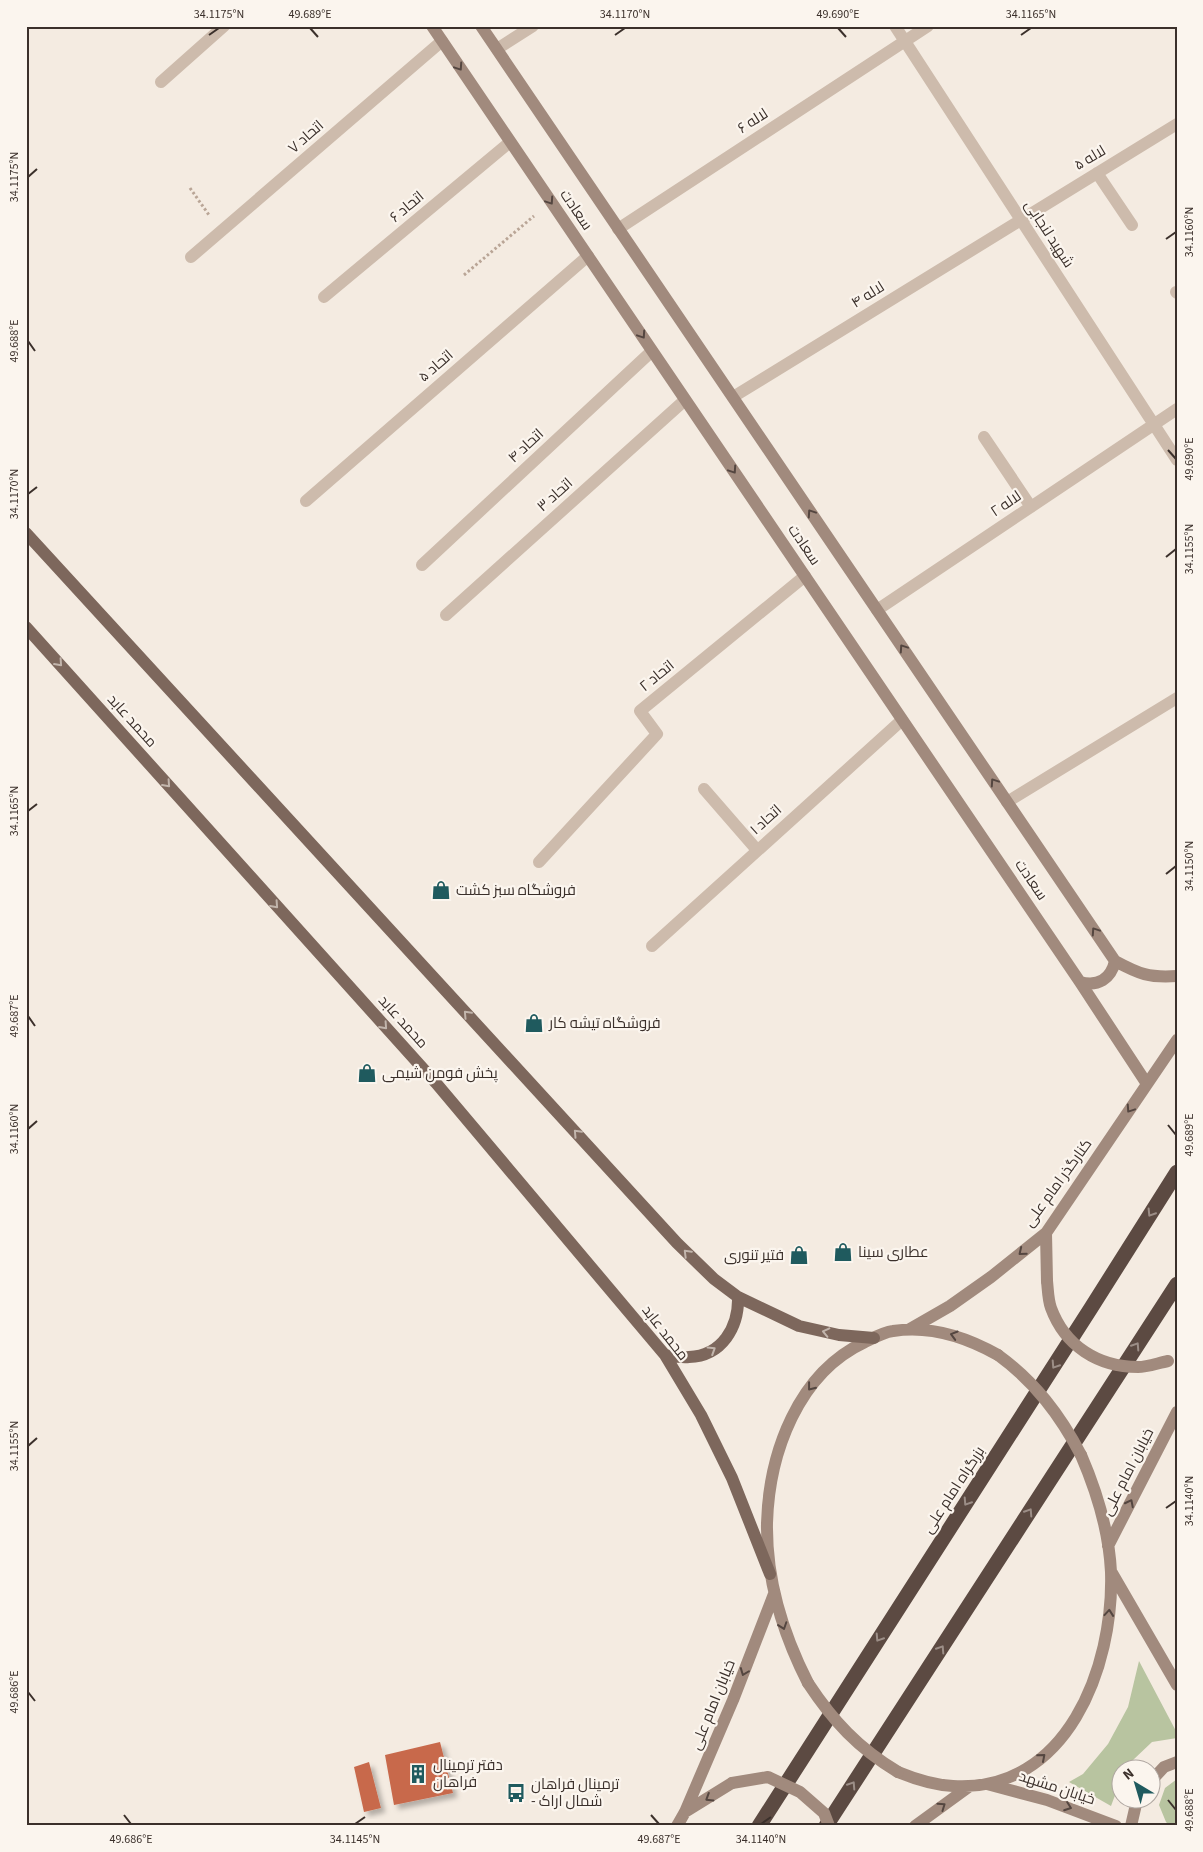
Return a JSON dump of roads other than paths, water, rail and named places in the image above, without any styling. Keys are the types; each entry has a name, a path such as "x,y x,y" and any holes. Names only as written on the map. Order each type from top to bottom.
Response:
{"highway":[{"name":"بزرگراه امام علی","path":"759,1826 1177,1172"},
{"path":"827,1826 1177,1284"}],"main road":[{"name":"سعادت","path":"432,26 1080,982 1146,1084"},
{"name":"سعادت","path":"481,26 1115,961 1138,974 1159,978 1177,976"},
{"path":"26,533 677,1243 714,1279 738,1297 799,1326 839,1335 874,1338"},
{"name":"محمد عابد","path":"26,626 436,1083 665,1356 701,1415 732,1478 770,1574"},
{"path":"1080,982 1096,984 1104,980 1110,975 1115,961"},
{"name":"کنارگذر امام علی","path":"909,1330 950,1306 991,1277 1046,1233 1177,1040"},
{"path":"1046,1233 1047,1281 1051,1307 1063,1331 1080,1350 1112,1364 1139,1368 1172,1360"},
{"path":"665,1356 689,1358 714,1350 724,1341 736,1320 738,1297"},
{"path":"909,1330 945,1333 981,1345 1014,1367 1045,1397 1082,1455 1098,1499 1108,1546 1111,1570 1109,1617 1102,1654 1094,1682 1075,1720 1063,1736 1036,1762 1004,1779 987,1784 952,1786 933,1784 898,1772 880,1762 856,1743 834,1720 808,1683 788,1640 770,1574 767,1523 769,1499 778,1455 793,1415 803,1397 828,1367 842,1355 892,1331 909,1330"},
{"name":"خیابان امام علی","path":"1108,1546 1177,1412"},
{"path":"1111,1570 1177,1685"},
{"name":"خیابان امام علی","path":"677,1826 686,1812 733,1700 774,1594"},
{"path":"1160,1771 1164,1767 1177,1762"},
{"path":"686,1812 732,1783 768,1778 800,1792 824,1813 827,1826"},
{"name":"خیابان مشهد","path":"987,1784 1047,1800 1116,1826"},
{"path":"914,1826 970,1786"},
{"path":"1132,1826 1136,1810"}],"street":[{"path":"161,82 224,26"},
{"path":"497,49 533,26"},
{"name":"شهید لنجابی","path":"895,26 1177,460"},
{"name":"لاله ۶","path":"618,229 928,26"},
{"name":"اتحاد ۷","path":"191,257 442,41"},
{"name":"لاله ۵","path":"1020,219 1177,124"},
{"name":"اتحاد ۶","path":"324,297 510,142"},
{"path":"1097,172 1132,225"},
{"name":"لاله ۴","path":"733,397 1020,219"},
{"name":"اتحاد ۵","path":"306,501 588,256"},
{"name":"اتحاد ۴","path":"422,564 652,351"},
{"name":"اتحاد ۳","path":"446,615 685,400"},
{"name":"لاله ۲","path":"877,610 1177,409"},
{"path":"984,437 1030,508"},
{"name":"اتحاد ۲","path":"539,862 657,734 640,711 805,576"},
{"path":"1007,802 1177,698"},
{"name":"اتحاد ۱","path":"652,946 902,720"},
{"path":"704,789 758,850"}],"place":[{"name":"فروشگاه سبز کشت","path":"441,890"},
{"name":"فروشگاه تیشه کار","path":"534,1023"},
{"name":"پخش فومن شیمی","path":"367,1073"},
{"name":"عطاری سینا","path":"843,1252"},
{"name":"فتیر تنوری","path":"799,1255"},
{"name":"دفتر ترمینال فراهان","path":"418,1774"},
{"name":"ترمینال فراهان - شمال اراک","path":"516,1793"}]}
